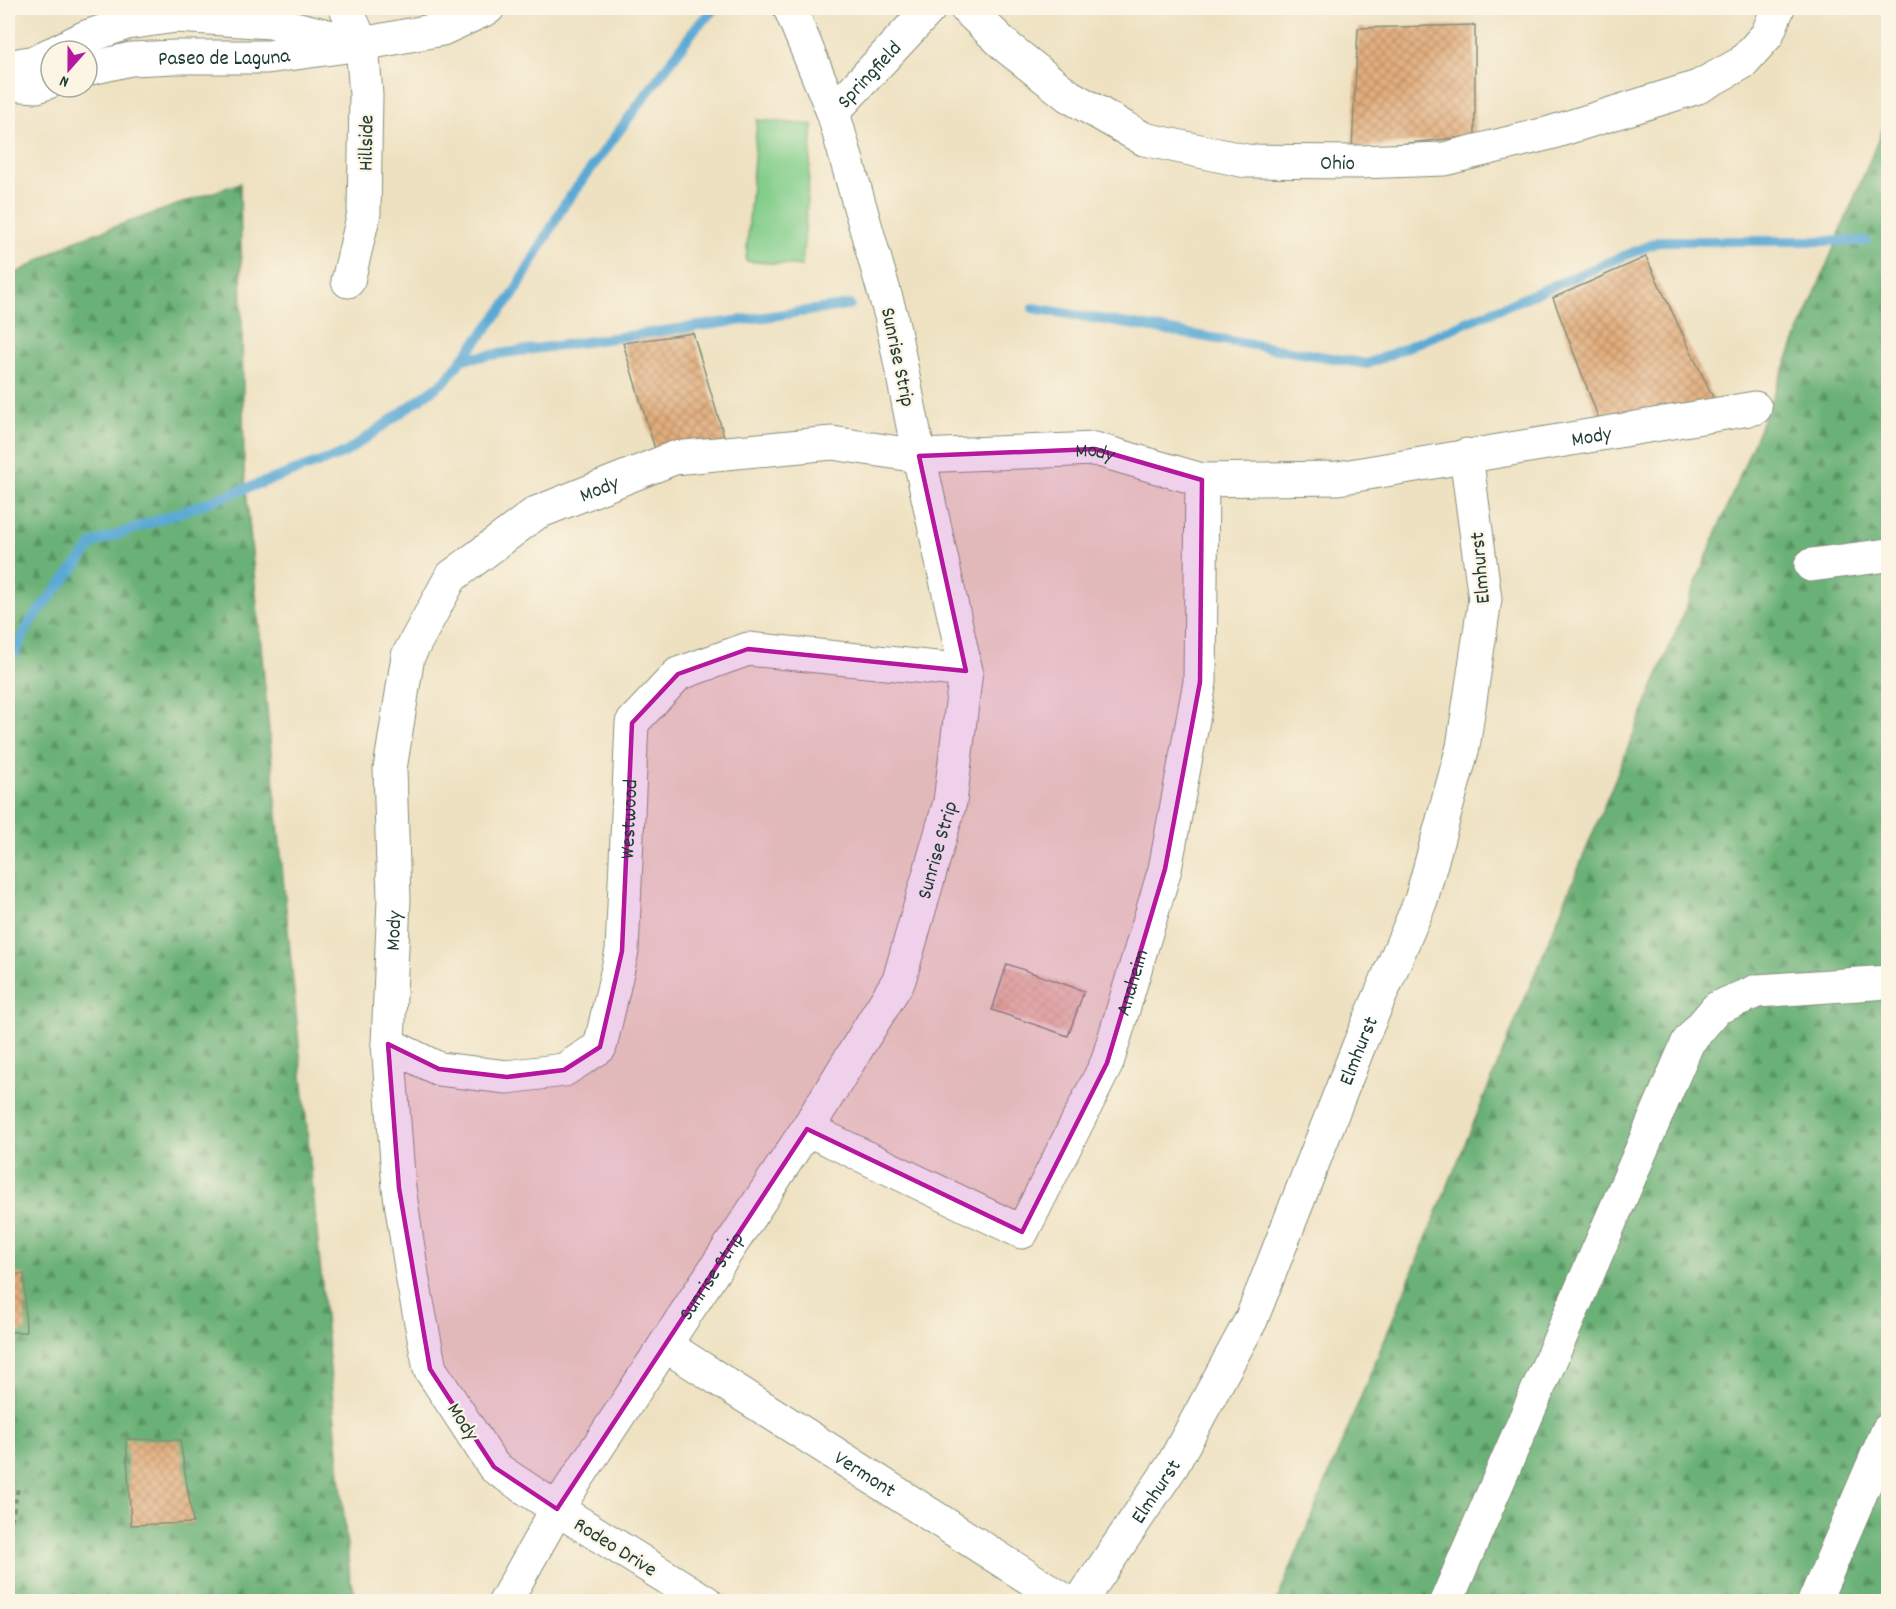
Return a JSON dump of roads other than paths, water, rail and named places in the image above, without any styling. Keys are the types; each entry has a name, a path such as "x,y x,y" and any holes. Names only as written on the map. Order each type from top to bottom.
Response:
{"street":[{"name":"Hillside","path":"346,8 362,44 366,95 364,213 348,281"},
{"name":"Paseo de Laguna","path":"99,66 131,59 267,57 362,44 441,29 488,8"},
{"name":"Sunrise Strip","path":"505,1602 556,1509 807,1129 899,980 950,802 966,671 888,304 833,112 790,8"},
{"name":"Springfield","path":"833,112 930,8"},
{"name":"Ohio","path":"966,8 1008,48 1069,96 1144,139 1246,162 1444,159 1550,133 1698,87 1742,63 1767,35 1778,8"},
{"name":"Paseo de Laguna","path":"82,39 127,23 176,16 270,22 362,44"},
{"path":"8,67 39,60"},
{"path":"8,84 39,85"},
{"name":"Mody","path":"556,1509 494,1467 430,1369 413,1281 399,1188 388,1044 394,898 390,769 408,656 450,577 536,513 674,458 832,443 919,456 1095,449 1202,480 1338,478 1755,408"},
{"name":"Elmhurst","path":"1080,1602 1172,1466 1251,1320 1360,1043 1421,900 1464,747 1485,599 1466,455"},
{"name":"Anaheim","path":"807,1129 1022,1232 1107,1063 1165,869 1200,682 1202,480"},
{"path":"1811,565 1888,555"},
{"name":"Westwood","path":"388,1044 439,1069 507,1077 564,1070 600,1047 622,951 632,723 678,675 748,650 966,671"},
{"path":"1446,1602 1688,1042 1717,1008 1757,991 1888,982"},
{"name":"Vermont","path":"665,1345 1067,1602"},
{"path":"1814,1602 1888,1430"},
{"name":"Rodeo Drive","path":"556,1509 706,1602"}],"waterway":[{"path":"8,666 31,621 94,543 345,453 445,381 513,295 564,205 697,26 716,8"},
{"path":"1033,308 1367,364 1660,241 1866,241"},
{"path":"462,359 850,305"}]}
